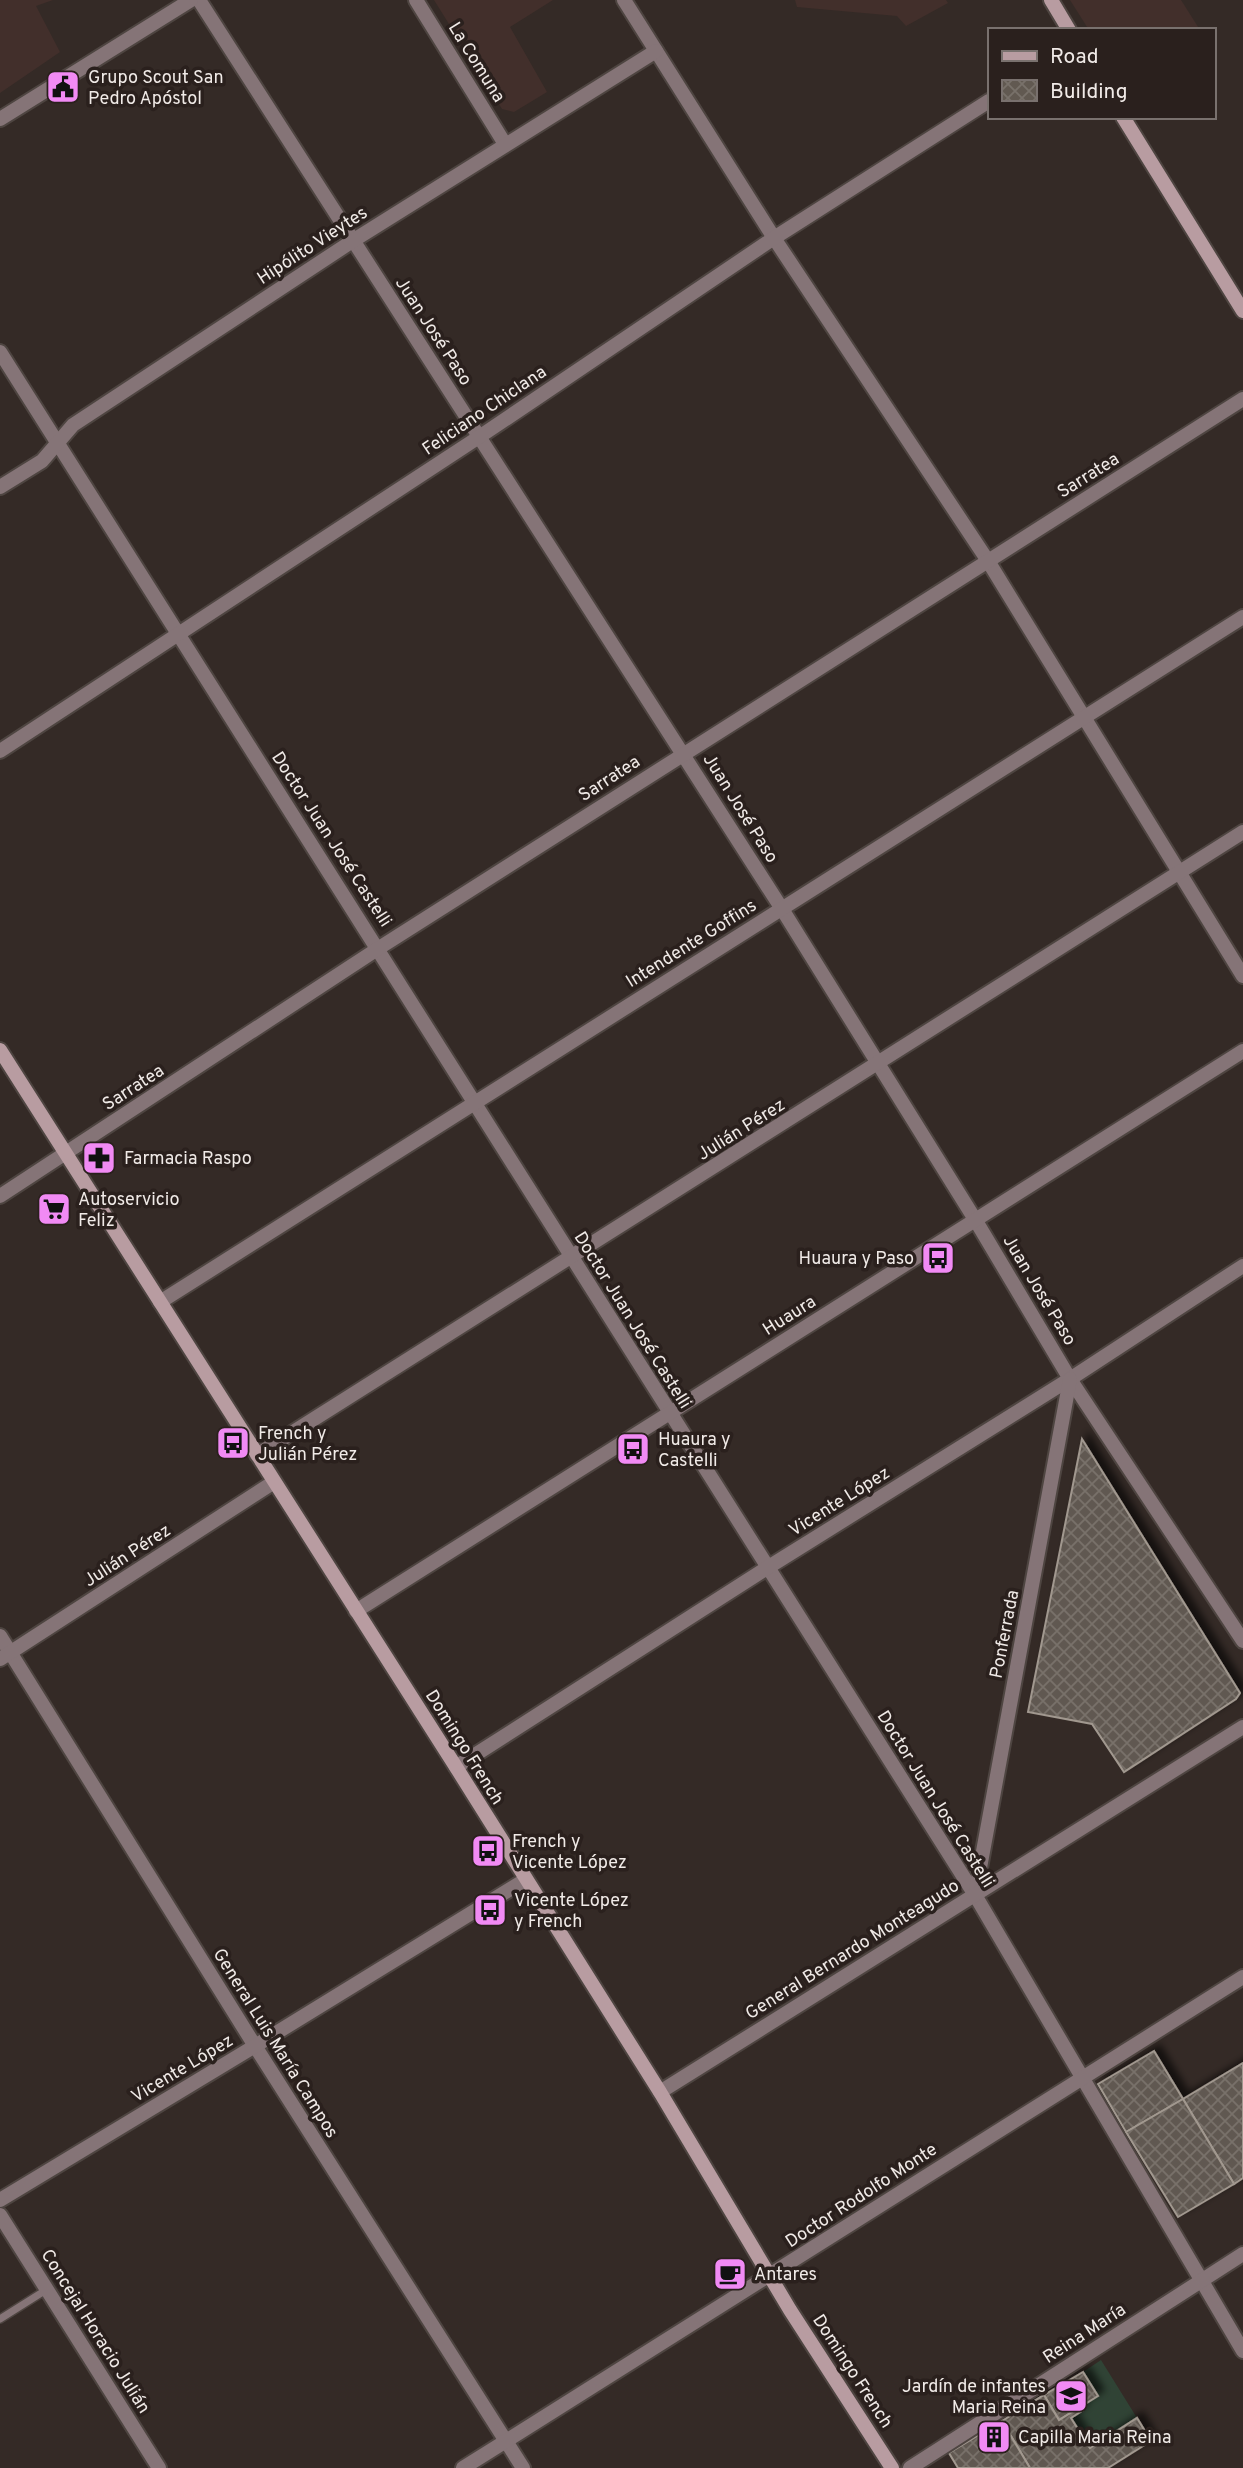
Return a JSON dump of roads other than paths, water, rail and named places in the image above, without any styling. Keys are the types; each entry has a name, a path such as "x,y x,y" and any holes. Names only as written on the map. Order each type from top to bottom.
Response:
{"street":[{"path":"0,119 191,0"},
{"name":"Juan José Paso","path":"199,0 782,909 976,1221 1070,1380 1243,1641"},
{"name":"La Comuna","path":"416,0 505,144"},
{"path":"624,0 774,237 988,561 1243,975"},
{"path":"1051,0 1068,28"},
{"name":"Hipólito Vieytes","path":"0,487 42,461 73,425 354,240 656,51"},
{"name":"Feliciano Chiclana","path":"0,751 479,437 774,237 988,102"},
{"path":"1124,119 1243,311"},
{"name":"Doctor Juan José Castelli","path":"0,352 975,1895 1243,2351"},
{"name":"Sarratea","path":"0,1196 379,948 1243,399"},
{"name":"Intendente Goffins","path":"160,1302 1243,617"},
{"name":"Julián Pérez","path":"257,1455 1243,832"},
{"name":"Domingo French","path":"0,1050 456,1767 892,2468"},
{"name":"Huaura","path":"356,1611 1243,1051"},
{"name":"Vicente López","path":"456,1767 767,1568 1070,1380 1243,1266"},
{"name":"Ponferrada","path":"975,1895 1070,1380"},
{"name":"Julián Pérez","path":"5,1656 274,1482"},
{"name":"General Luis María Campos","path":"0,1636 5,1656 523,2468"},
{"name":"General Bernardo Monteagudo","path":"660,2092 1243,1727"},
{"name":"Vicente López","path":"0,2200 525,1880"},
{"name":"Doctor Rodolfo Monte","path":"464,2468 1243,1977"},
{"name":"Concejal Horacio Julián","path":"0,2215 159,2468"},
{"name":"Reina María","path":"910,2468 1243,2254"}],"lane":[{"path":"0,2319 47,2289"}],"place":[{"name":"Grupo Scout San Pedro Apóstol","path":"63,87"},
{"name":"Farmacia Raspo","path":"99,1158"},
{"name":"Autoservicio Feliz","path":"54,1209"},
{"name":"Huaura y Paso","path":"938,1258"},
{"name":"French y Julián Pérez","path":"233,1443"},
{"name":"Huaura y Castelli","path":"633,1449"},
{"name":"French y Vicente López","path":"488,1851"},
{"name":"Vicente López y French","path":"490,1910"},
{"name":"Antares","path":"730,2274"},
{"name":"Jardín de infantes Maria Reina","path":"1071,2396"},
{"name":"Capilla Maria Reina","path":"994,2437"}]}
